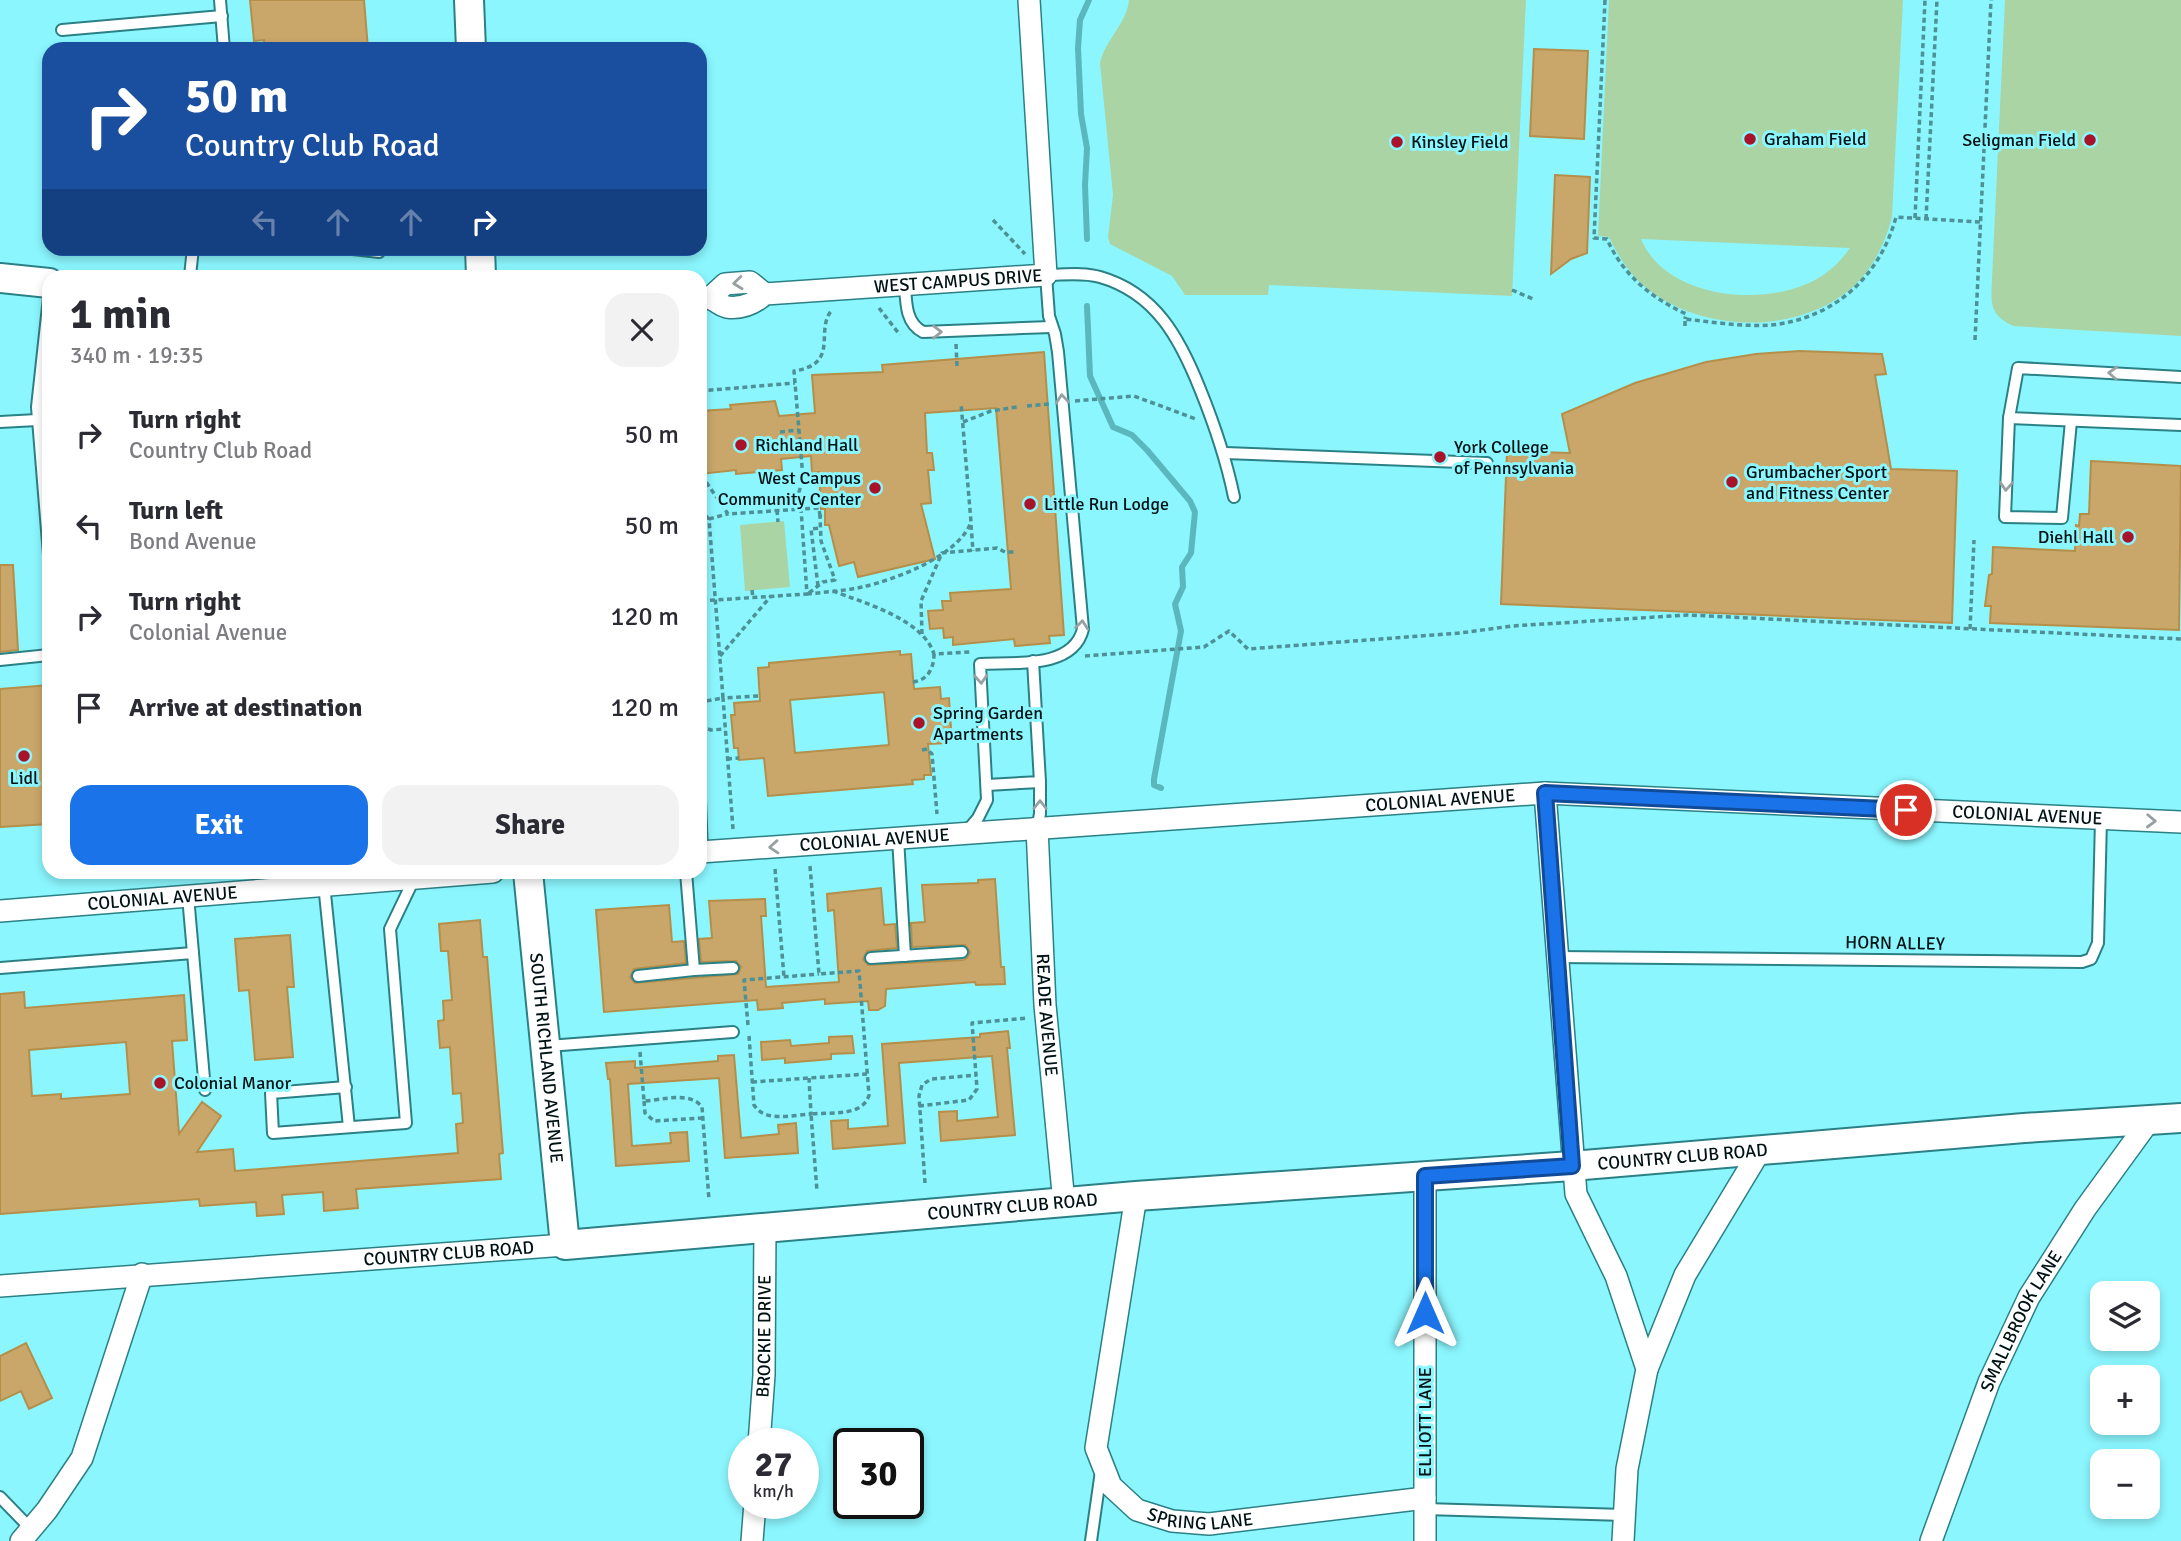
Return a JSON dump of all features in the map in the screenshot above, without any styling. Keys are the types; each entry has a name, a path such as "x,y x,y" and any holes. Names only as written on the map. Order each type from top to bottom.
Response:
{"main road":[{"path":"469,0 471,42"},
{"path":"0,278 42,282"},
{"name":"SOUTH RICHLAND AVENUE","path":"529,879 565,1245"},
{"name":"COUNTRY CLUB ROAD","path":"565,1245 1136,1196 1572,1166 2181,1118"}],"street":[{"name":"WEST CAMPUS DRIVE","path":"707,296 725,284 750,282 765,294 1046,275 1029,0"},
{"name":"COLONIAL AVENUE","path":"707,852 1545,793 2181,822"},
{"path":"1545,793 1576,1194 1616,1276 1647,1369"},
{"name":"READE AVENUE","path":"1037,828 1045,1005 1064,1203"},
{"name":"COLONIAL AVENUE","path":"0,911 399,879"},
{"name":"SMALLBROOK LANE","path":"1931,1541 1989,1381 2029,1297 2085,1209 2149,1121"},
{"path":"1623,1541 1627,1469 1647,1369 1685,1275 1761,1149"},
{"name":"ELLIOTT LANE","path":"1425,1176 1425,1541"},
{"name":"SPRING LANE","path":"1136,1196 1096,1448 1111,1486 1137,1510 1172,1521 1209,1524 1425,1503"},
{"name":"BROCKIE DRIVE","path":"760,1428 764,1375 765,1228"},
{"name":"COUNTRY CLUB ROAD","path":"0,1286 565,1245"},
{"path":"26,1535 47,1510 82,1458 142,1274"},
{"path":"752,1541 754,1519"}],"lane":[{"path":"220,0 224,42"},
{"path":"62,30 222,16"},
{"path":"965,833 985,807 980,664 1052,659 1069,650 1082,635 1083,629 1063,402 1046,275 1098,277 1139,296 1158,313 1180,341 1225,453 1234,497"},
{"path":"905,283 909,316 917,329 923,332 1051,327"},
{"path":"2071,421 2062,518 2005,517 2009,418 2018,368 2181,377"},
{"path":"42,401 37,420 42,444"},
{"path":"2009,418 2181,425"},
{"path":"0,422 37,420"},
{"path":"1225,453 1487,463"},
{"path":"0,660 42,656"},
{"path":"1033,661 1040,782 1037,828"},
{"path":"986,785 1040,782"},
{"name":"HORN ALLEY","path":"1557,957 2091,960 2098,943 2101,820"},
{"path":"898,838 905,956"},
{"path":"314,879 324,884 349,1127"},
{"path":"345,1087 271,1093 273,1133 406,1123 390,929 414,879"},
{"path":"687,879 694,970"},
{"path":"188,896 205,1090"},
{"path":"871,958 962,952"},
{"path":"0,968 193,953"},
{"path":"638,976 733,968"},
{"path":"545,1046 733,1032"},
{"path":"1091,1541 1102,1463"},
{"path":"0,1497 26,1535"},
{"path":"1425,1503 1624,1515"}],"path":[{"path":"1605,0 1594,238 1607,239 1634,281 1656,298 1686,314 1685,326"},
{"path":"1915,218 1925,0"},
{"path":"1926,219 1937,0"},
{"path":"1975,340 1991,0"},
{"path":"1685,320 1773,325 1819,312 1841,300 1870,273 1887,246 1896,217 1981,222"},
{"path":"993,220 1026,255"},
{"path":"1512,290 1533,299"},
{"path":"872,303 908,341"},
{"path":"807,594 799,492 803,478 794,371 807,369 819,358 825,343 828,314 840,306"},
{"path":"948,345 956,344 957,366"},
{"path":"707,390 795,383"},
{"path":"1027,406 1134,396 1196,419"},
{"path":"961,403 973,551"},
{"path":"963,422 991,411 1017,407"},
{"path":"780,432 799,430"},
{"path":"707,483 728,514"},
{"path":"733,829 709,519 728,514 819,508 823,516 821,541 835,580 823,582 807,594"},
{"path":"777,510 778,522"},
{"path":"707,601 807,594 881,582 942,553 963,537 971,522"},
{"path":"818,586 811,529 821,528"},
{"path":"1970,628 1974,540"},
{"path":"942,553 997,548 1005,552 1016,552"},
{"path":"922,634 921,601 942,553"},
{"path":"752,590 753,598"},
{"path":"833,591 887,613 922,634 930,644 933,662 928,674 920,681 914,682"},
{"path":"720,656 771,596"},
{"path":"1085,656 1204,647 1228,631 1248,649 1460,634 1512,626 1688,615 2181,639"},
{"path":"933,654 981,651"},
{"path":"707,701 759,696"},
{"path":"707,728 725,729"},
{"path":"922,750 927,749 932,754 937,814"},
{"path":"727,759 739,758"},
{"path":"810,866 819,974"},
{"path":"775,869 784,977"},
{"path":"859,971 868,1099 860,1109 763,1115 754,1105 744,980 784,977 859,971"},
{"path":"919,1106 969,1100 977,1090 972,1023 1028,1018"},
{"path":"640,1048 645,1113 654,1121 703,1118"},
{"path":"752,1082 867,1074"},
{"path":"925,1183 919,1092 927,1080 976,1075"},
{"path":"809,1078 817,1191"},
{"path":"644,1101 692,1098 702,1107 709,1200"}],"green space":[{"name":"Kinsley Field","path":"1129,0 1526,0 1512,296 1269,285 1268,295 1185,295 1172,276 1110,244 1108,237 1113,195 1100,63 1124,16"},
{"name":"Graham Field","path":"1609,0 1903,0 1892,217 1877,255 1867,272 1853,287 1832,302 1783,320 1756,323 1703,316 1678,307 1648,289 1628,269 1609,237 1598,236","holes":["1641,239 1850,248 1830,270 1804,285 1760,295 1736,295 1690,284 1669,273 1653,258"]},
{"name":"Seligman Field","path":"2005,0 2181,0 2181,336 2013,326 1999,317 1993,307"},
{"path":"784,521 790,587 745,591 740,525"}],"building":[{"path":"250,0 364,0 367,42 254,41"},
{"path":"1534,49 1588,51 1584,139 1530,136"},
{"path":"1555,175 1590,177 1587,253 1571,259 1551,274"},
{"name":"Grumbacher Sport and Fitness Center","path":"1800,351 1882,354 1886,374 1875,375 1891,469 1957,471 1952,623 1501,604 1507,451 1570,453 1562,414 1635,383 1706,362 1756,354"},
{"path":"1044,352 1064,635 1049,636 1050,643 1015,646 1014,639 953,645 953,637 944,638 943,628 930,629 928,611 943,610 942,601 951,601 950,593 1011,589 996,408 925,413 927,453 932,453 934,470 928,470 931,503 921,504 935,559 858,577 854,562 839,566 829,525 825,525 825,509 821,509 819,472 812,473 811,456 781,459 782,470 707,473 707,411 731,409 730,405 775,401 779,416 815,413 812,375 883,372 882,365"},
{"name":"Diehl Hall","path":"2091,461 2181,466 2179,630 1990,623 1991,606 1985,606 1989,575 1992,574 1993,547 2075,551 2076,525 2079,526 2080,514 2089,514"},
{"path":"0,565 13,565 18,650 0,652"},
{"name":"Spring Garden Apartments","path":"900,651 900,655 911,654 914,689 940,687 941,699 949,698 951,729 946,729 947,743 928,744 931,775 912,780 913,784 768,796 764,758 739,760 738,748 734,748 731,715 735,715 734,703 760,701 758,668 769,667 769,663","holes":["884,692 889,745 795,753 790,700"]},
{"name":"Lidl","path":"42,686 42,824 0,827 0,689"},
{"path":"995,879 1001,967 1004,967 1005,984 976,985 975,982 886,989 885,1006 878,1010 869,1010 868,1001 825,1004 825,999 782,1003 783,1008 758,1010 757,1000 604,1012 596,910 669,905 672,942 684,941 686,963 634,969 630,977 635,983 738,974 741,967 736,961 701,962 699,939 712,938 709,901 765,899 766,916 761,916 766,987 839,982 834,910 828,911 827,894 881,888 884,925 895,924 897,948 867,951 863,959 868,965 963,960 970,952 965,945 912,947 911,923 925,922 922,885 978,883 978,880"},
{"name":"Colonial Manor","path":"480,920 483,957 487,957 503,1153 499,1154 501,1179 356,1189 358,1208 324,1211 323,1192 282,1195 284,1214 257,1216 256,1202 200,1206 199,1199 0,1214 0,994 24,992 25,1008 184,995 187,1040 172,1041 179,1134 202,1102 221,1116 197,1152 233,1149 235,1171 458,1153 456,1124 463,1123 461,1093 453,1094 450,1047 440,1048 438,1021 444,1020 443,1001 452,1000 448,951 441,951 439,924","holes":["126,1042 130,1094 61,1099 61,1094 32,1096 29,1050"]},
{"path":"290,935 294,987 287,987 293,1057 255,1060 249,990 239,991 235,939"},
{"path":"1008,1031 1010,1048 1007,1048 1015,1135 941,1141 939,1112 957,1111 957,1121 998,1117 992,1056 899,1063 905,1143 833,1149 831,1121 848,1120 848,1129 888,1126 882,1044 980,1037 980,1034"},
{"path":"852,1036 854,1053 831,1054 831,1059 785,1063 785,1058 762,1060 761,1042 790,1040 791,1046 829,1043 829,1037"},
{"path":"734,1055 741,1138 779,1134 778,1125 796,1123 798,1153 725,1158 719,1078 628,1084 632,1146 671,1143 670,1133 687,1132 689,1161 616,1166 610,1079 606,1063 635,1061 635,1068 718,1061 718,1056"},
{"path":"26,1343 52,1398 29,1409 21,1391 0,1401 0,1356"}],"waterway":[{"path":"1087,239 1087,148 1081,114 1078,48 1080,20 1089,0"},
{"path":"1087,306 1090,376 1113,427 1132,435 1147,450 1190,501 1195,512 1191,553 1182,567 1183,587 1175,604 1181,631 1154,779 1154,785 1161,788"}],"place":[{"name":"Graham Field","path":"1750,139"},
{"name":"Seligman Field","path":"2090,140"},
{"name":"Kinsley Field","path":"1397,142"},
{"name":"Richland Hall","path":"741,445"},
{"name":"York College of Pennsylvania","path":"1440,457"},
{"name":"Grumbacher Sport and Fitness Center","path":"1732,482"},
{"name":"West Campus Community Center","path":"875,488"},
{"name":"Little Run Lodge","path":"1030,504"},
{"name":"Diehl Hall","path":"2128,537"},
{"name":"Spring Garden Apartments","path":"919,723"},
{"name":"Lidl","path":"24,756"},
{"name":"Colonial Manor","path":"160,1083"}],"route":[{"path":"1425,1313 1425,1176 1572,1166 1545,793 1906,810"}]}
